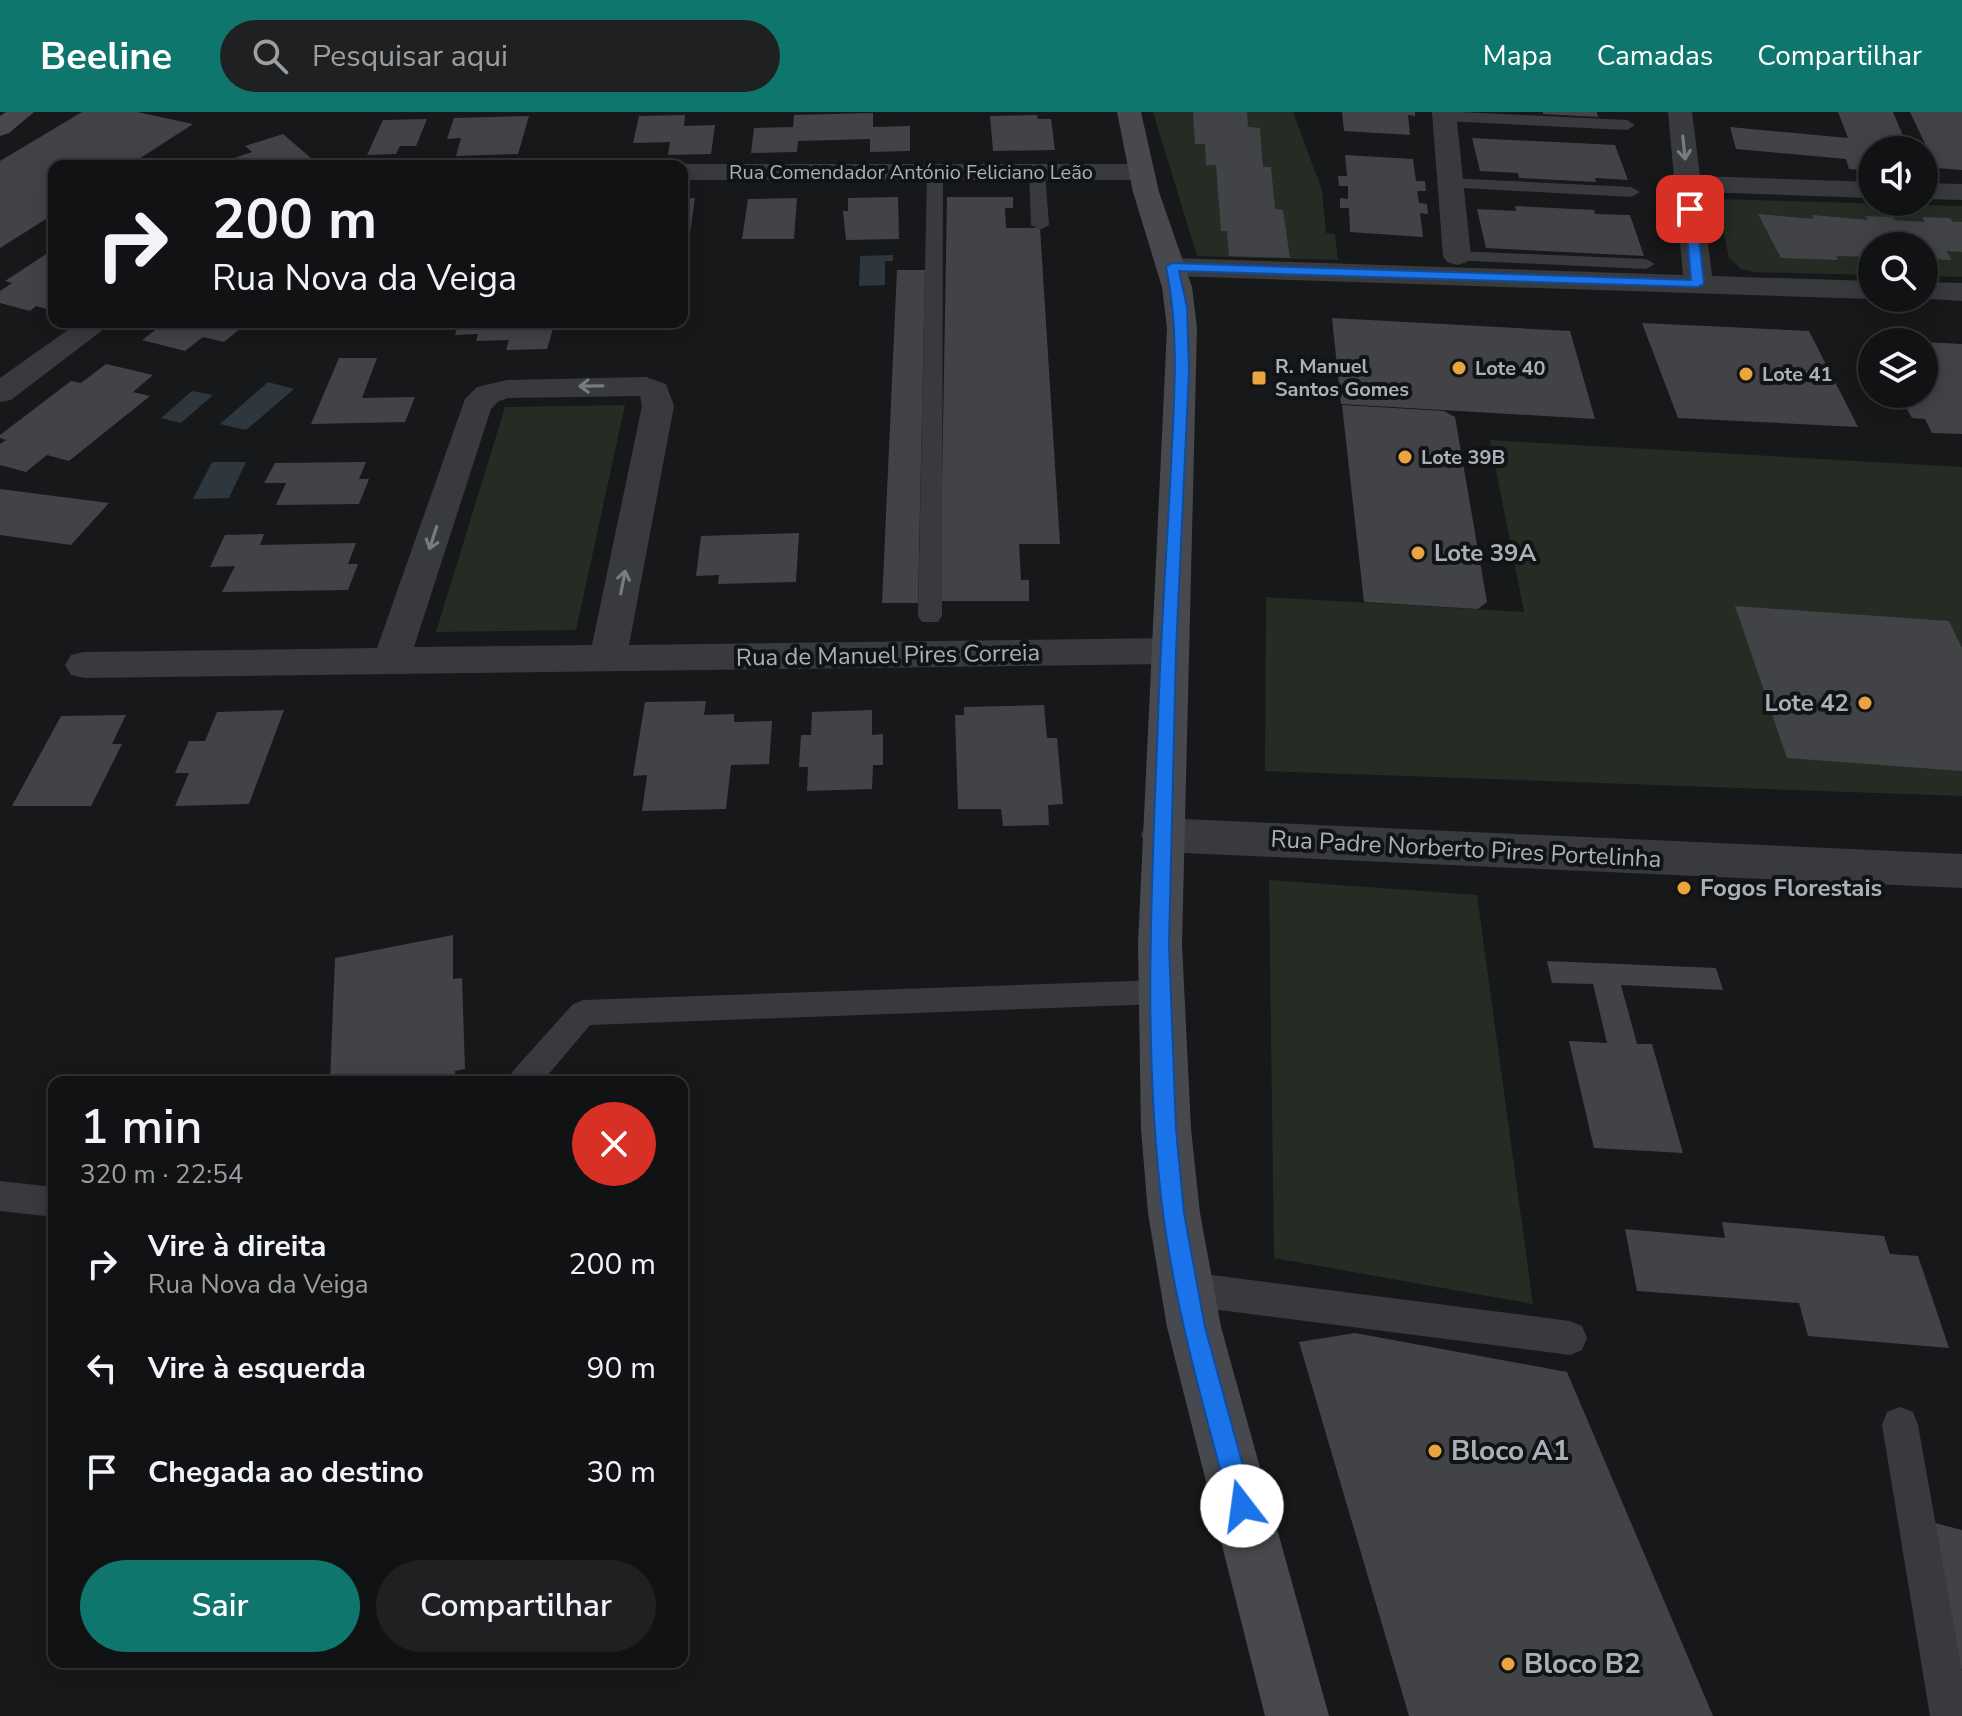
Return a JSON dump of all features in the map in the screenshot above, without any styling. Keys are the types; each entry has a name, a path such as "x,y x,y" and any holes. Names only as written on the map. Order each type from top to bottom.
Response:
{"street":[{"path":"0,128 22,112"},
{"path":"1129,112 1140,172 1172,267 1181,307 1182,371 1168,651 1160,992 1166,1129 1174,1213 1194,1327 1297,1716"},
{"path":"1680,112 1698,284"},
{"path":"1444,114 1457,256"},
{"name":"Rua Comendador António Feliciano Leão","path":"688,172 1140,172"},
{"path":"1688,184 1858,190"},
{"path":"1938,191 1962,192"},
{"path":"1172,267 1858,290"},
{"path":"1938,291 1962,292"},
{"path":"0,393 90,328"},
{"path":"391,661 480,401 488,394 507,389 646,386 655,391 658,406 608,658"},
{"name":"Rua de Manuel Pires Correia","path":"84,665 1168,651"},
{"name":"Rua Padre Norberto Pires Portelinha","path":"1162,835 1962,871"}],"lane":[{"path":"1444,114 1627,125"},
{"path":"930,616 935,172"},
{"path":"1037,172 1040,225"},
{"path":"1450,183 1631,192"},
{"path":"1457,256 1646,264"},
{"path":"528,1076 583,1013 1160,992"},
{"path":"0,1196 48,1201"},
{"path":"1188,1289 1570,1338"},
{"path":"1900,1425 1950,1716"}],"shaded area":[{"path":"1153,112 1293,112 1322,190 1326,233 1335,234 1338,260 1197,256"},
{"path":"1716,199 1858,203 1858,216 1938,216 1938,205 1962,206 1962,277 1938,276 1938,232 1858,232 1858,275 1754,272 1741,269 1729,258"},
{"path":"893,255 893,261 885,261 885,285 859,286 860,256"},
{"path":"268,382 294,389 246,430 220,424"},
{"path":"192,391 213,395 181,423 161,418"},
{"path":"625,405 576,630 436,632 505,407"},
{"path":"1490,440 1962,467 1962,796 1265,771 1266,597 1524,612"},
{"path":"212,462 246,462 229,498 193,499"},
{"path":"1269,880 1477,895 1533,1304 1274,1258"}],"building":[{"path":"82,112 137,112 193,124 137,160 48,160 48,218 0,248 0,161"},
{"path":"1193,112 1247,112 1248,127 1260,128 1263,167 1271,167 1275,209 1283,210 1290,258 1229,256 1227,231 1221,231 1216,165 1206,165 1205,144 1195,144"},
{"path":"1342,112 1415,112 1415,116 1408,115 1410,135 1344,131"},
{"path":"1597,112 1598,117 1543,114"},
{"path":"1838,112 1893,112 1903,136 1858,136 1858,170 1849,169 1846,159 1736,149 1730,127 1848,138"},
{"path":"1910,112 1962,112 1962,170 1938,168 1938,136 1921,136"},
{"path":"873,113 873,127 910,126 910,151 870,152 870,139 798,141 797,152 751,153 754,128 793,127 794,115"},
{"path":"685,115 684,126 715,125 711,154 668,155 670,142 633,143 639,116"},
{"path":"1037,115 1038,119 1051,119 1055,150 993,151 990,116"},
{"path":"529,116 518,154 456,156 461,138 447,139 454,118"},
{"path":"427,119 416,146 400,146 396,154 367,155 383,120"},
{"path":"283,134 312,159 229,160 252,152 245,146"},
{"path":"1472,138 1615,145 1628,180 1595,178 1596,182 1519,178 1518,173 1480,171"},
{"path":"1345,155 1413,159 1416,181 1425,181 1426,191 1417,191 1419,203 1427,204 1428,214 1420,213 1423,237 1350,232 1349,208 1340,208 1340,198 1348,199 1348,186 1339,186 1338,176 1347,176"},
{"path":"898,197 899,239 846,240 843,211 848,211 848,198"},
{"path":"947,197 1013,197 1013,208 1005,208 1006,228 1040,228 1060,544 1019,544 1021,580 1029,580 1029,601 940,601"},
{"path":"695,198 688,240 688,199"},
{"path":"797,198 794,239 742,239 748,199"},
{"path":"1515,206 1630,215 1644,256 1486,248 1477,209 1516,211"},
{"path":"1758,214 1814,219 1812,215 1868,220 1865,216 1893,217 1895,220 1925,222 1922,217 1950,218 1953,222 1962,222 1962,252 1946,251 1952,260 1938,260 1938,232 1858,232 1858,257 1836,256 1838,260 1781,258"},
{"path":"48,253 48,309 36,306 30,311 0,303 0,291 12,283 5,281"},
{"path":"897,270 925,270 918,603 882,603"},
{"name":"Lote 40","path":"1332,318 1570,331 1595,419 1341,404"},
{"name":"Lote 41","path":"1642,323 1809,331 1858,427 1678,418"},
{"path":"158,328 241,328 224,342 203,337 185,351 142,340"},
{"path":"457,328 553,328 547,349 506,350 509,340 476,341 478,334 455,335"},
{"path":"1938,343 1962,344 1962,434 1932,433 1925,419 1912,418 1906,408 1938,408"},
{"path":"339,358 377,358 362,398 415,397 405,422 311,424"},
{"path":"106,364 153,375 133,392 150,396 69,461 47,455 26,472 0,465 0,444 6,440 0,435 71,381 81,383"},
{"path":"1342,405 1444,411 1455,417 1487,602 1478,609 1364,602"},
{"path":"366,462 359,479 369,479 359,504 276,505 286,483 264,483 275,463"},
{"path":"0,489 109,503 71,545 0,535"},
{"path":"799,533 796,582 718,584 719,575 696,576 701,536"},
{"path":"264,534 260,545 356,543 348,564 358,564 348,590 222,592 235,566 210,567 225,535"},
{"name":"Lote 42","path":"1735,606 1949,621 1962,648 1962,771 1787,758"},
{"path":"706,701 704,715 734,714 734,722 772,721 769,764 731,765 726,809 642,811 647,775 633,776 645,702"},
{"path":"1044,705 1047,738 1057,738 1063,804 1048,805 1049,825 1003,826 1001,809 958,809 955,715 964,715 964,707"},
{"path":"284,710 249,804 175,806 189,773 175,773 189,741 205,741 217,712"},
{"path":"872,710 872,735 883,734 883,765 873,765 872,789 807,791 808,767 799,767 801,735 811,735 812,712"},
{"path":"126,715 112,744 122,744 91,806 12,806 61,716"},
{"path":"453,935 453,979 462,978 465,1069 455,1071 455,1076 330,1076 335,958"},
{"path":"1547,961 1716,968 1723,990 1621,985 1637,1044 1652,1044 1683,1153 1594,1148 1569,1041 1607,1043 1593,984 1552,983"},
{"path":"1722,1222 1884,1236 1890,1254 1918,1256 1949,1348 1808,1336 1799,1303 1637,1291 1625,1229 1725,1238"},
{"path":"1355,1333 1567,1372 1713,1716 1409,1716 1299,1342"},
{"path":"1935,1523 1962,1530 1962,1669 1960,1669"}],"place":[{"name":"Lote 40","path":"1459,368"},
{"name":"Lote 41","path":"1746,374"},
{"name":"R. Manuel Santos Gomes","path":"1259,378"},
{"name":"Lote 39B","path":"1405,457"},
{"name":"Lote 39A","path":"1418,553"},
{"name":"Lote 42","path":"1865,703"},
{"name":"Fogos Florestais","path":"1684,888"},
{"name":"Bloco A1","path":"1435,1451"},
{"name":"Bloco B2","path":"1508,1664"}],"route":[{"path":"1242,1506 1194,1327 1174,1213 1166,1129 1160,944 1162,835 1182,371 1181,307 1172,267 1698,284 1690,209"}]}
